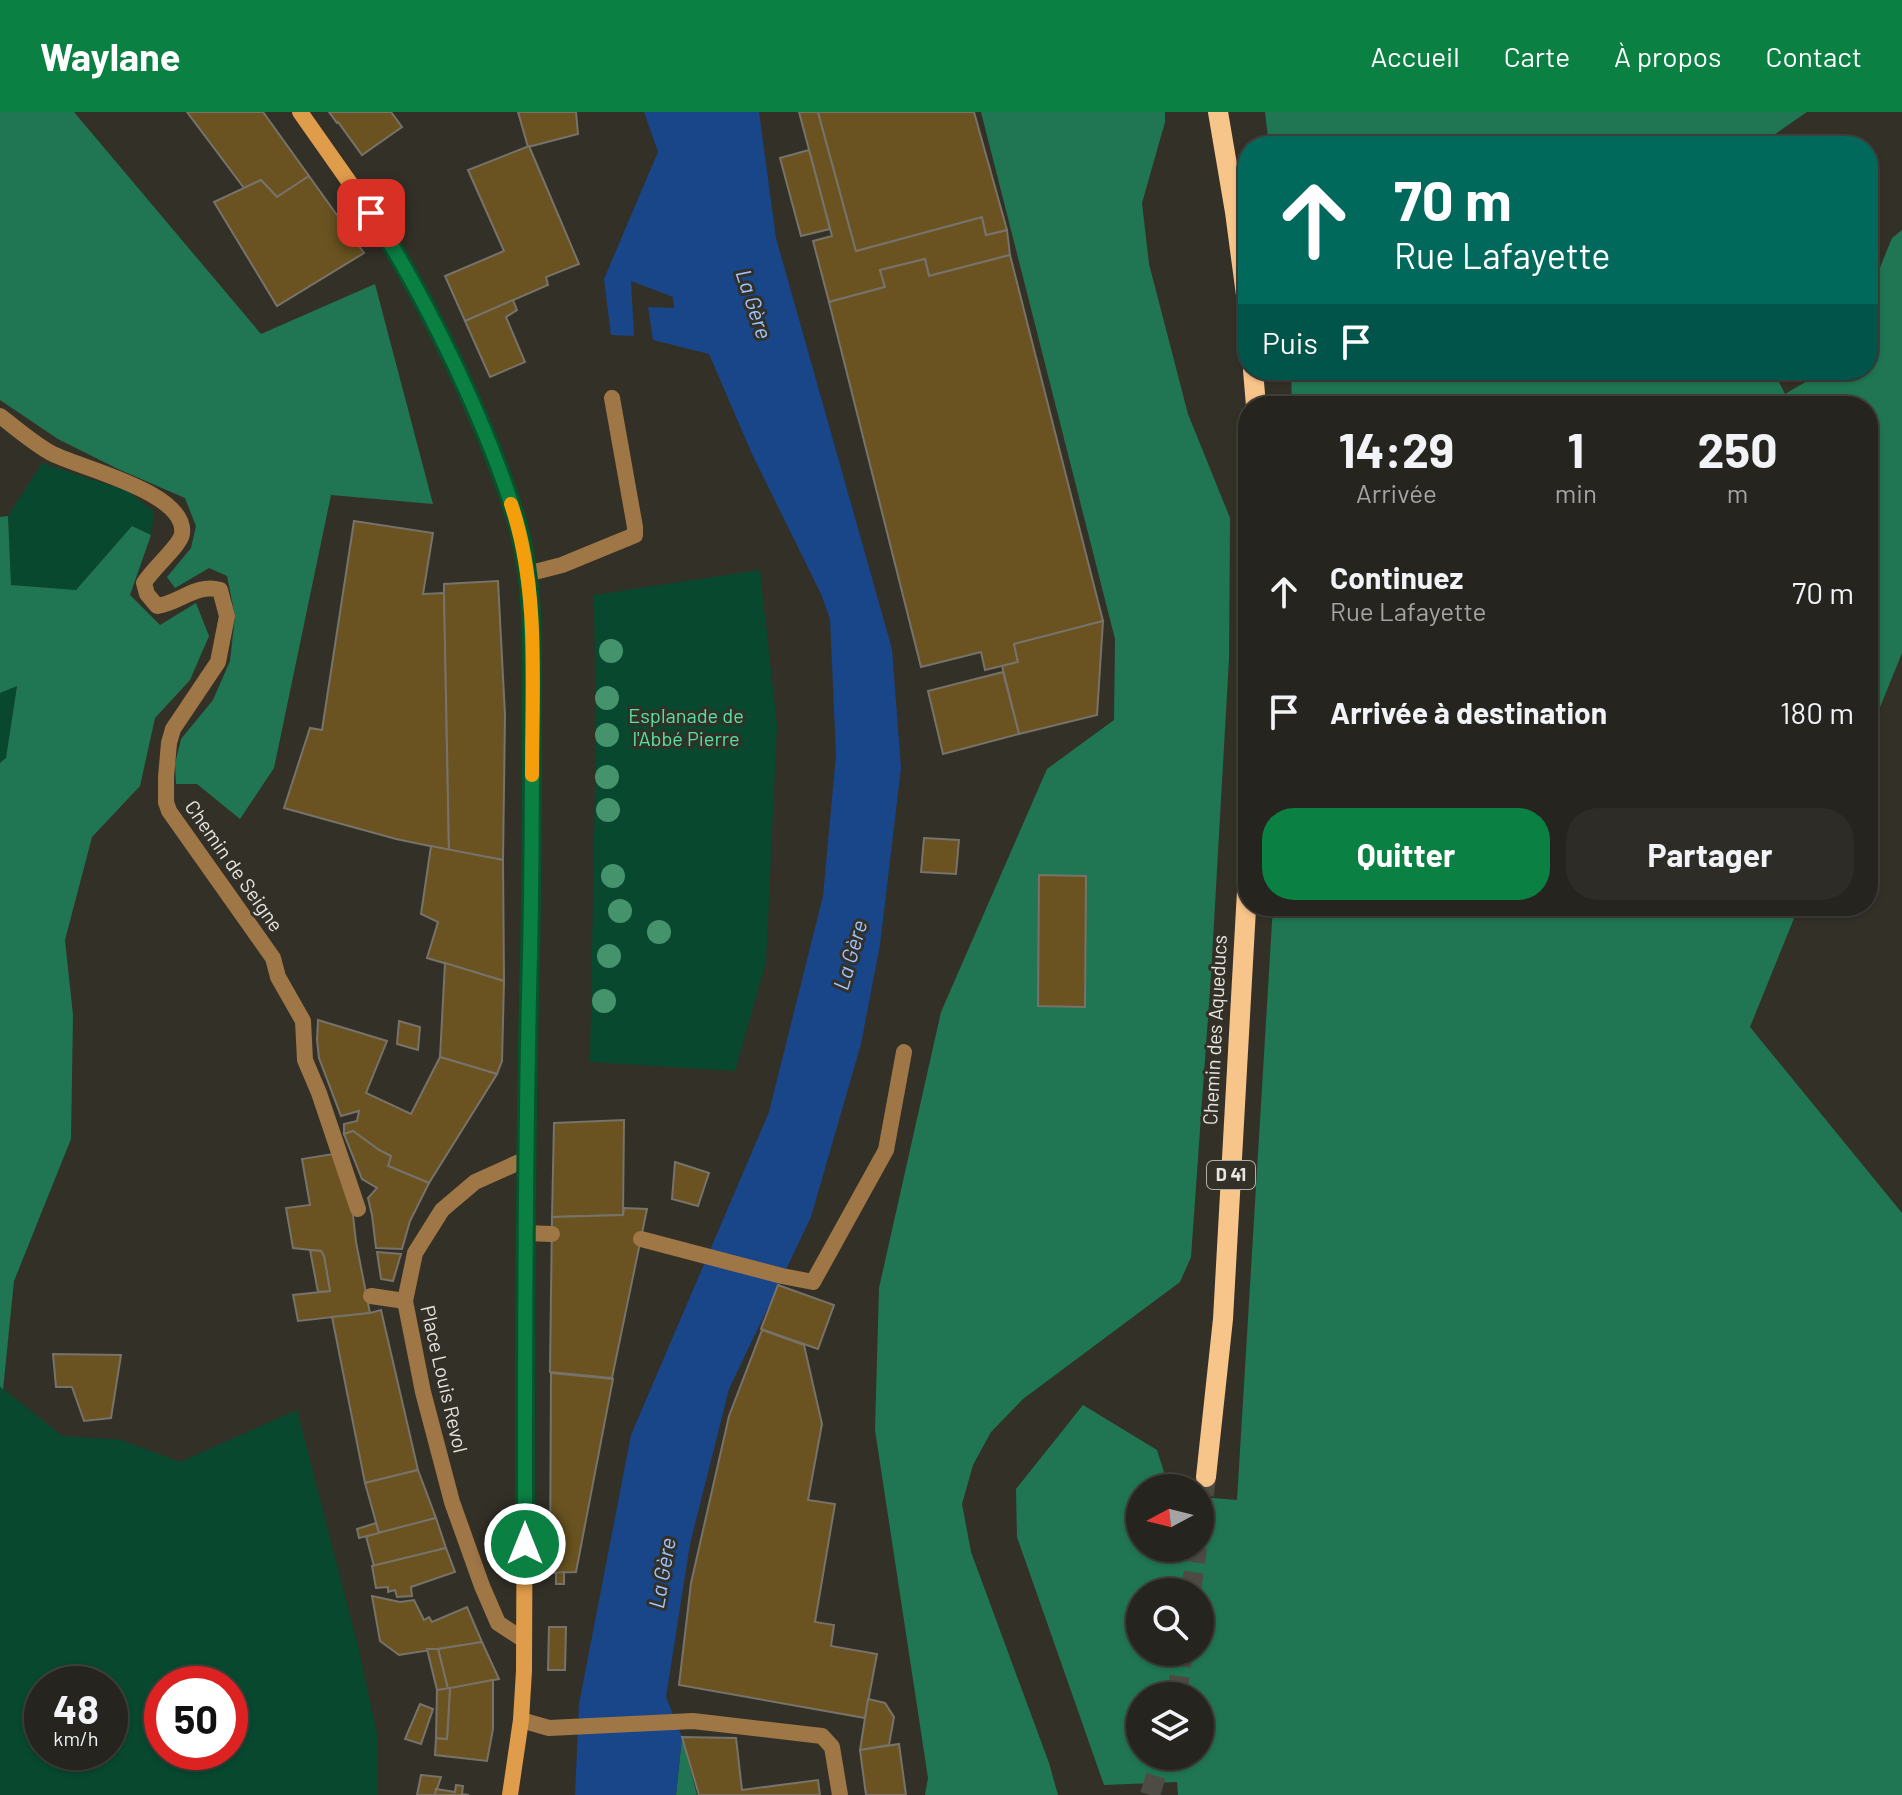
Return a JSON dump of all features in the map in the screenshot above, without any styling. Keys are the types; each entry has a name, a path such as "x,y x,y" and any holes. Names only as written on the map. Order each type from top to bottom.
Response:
{"main road":[{"path":"300,112 393,246 421,296 470,397 497,463 518,524 527,574 531,616 533,837 526,1159 524,1640 521,1720 510,1795"},
{"path":"1218,112 1238,235"},
{"name":"Chemin des Aqueducs","path":"1206,1474 1223,1319 1246,916"}],"street":[{"path":"527,574 562,565 635,535 612,398"},
{"name":"Chemin de Seigne","path":"0,416 50,452 151,493 169,505 180,521 182,534 144,583 147,594 157,606 168,604 195,590 211,587 220,590 227,616 218,662 173,729 169,743 166,802 169,811 273,958 278,977 303,1021 305,1060 358,1209"},
{"path":"641,1239 813,1282 886,1150 904,1052"},
{"name":"Place Louis Revol","path":"524,1640 498,1623 452,1502 423,1392 405,1301 415,1253 442,1210 475,1182 526,1159"},
{"path":"526,1233 552,1234"},
{"path":"371,1296 405,1301"},
{"path":"521,1720 549,1728 693,1721 822,1736 832,1747 840,1795"}],"green space":[{"path":"0,112 74,112 261,334 375,284 433,504 331,495 274,768 240,819 197,784 176,784 175,764 181,739 213,700 230,661 235,616 227,576 209,568 175,588 167,577 191,548 196,526 185,498 58,439 0,400"},
{"path":"981,112 1165,112 1165,122 1142,203 1149,264 1188,414 1230,518 1229,659 1191,1257 1180,1282 1023,1399 991,1432 973,1465 962,1504 971,1552 1058,1795 925,1795 928,1778 875,1430 879,1288 941,1012 1047,769 1114,720 1115,639"},
{"path":"1265,112 1807,112 1772,136 1268,136"},
{"path":"1902,230 1902,653 1878,712 1878,396 1292,396 1291,380 1778,380 1785,394 1809,380 1878,380 1878,272 1892,238"},
{"path":"42,463 128,491 154,512 151,535 132,526 76,590 10,585 8,516"},
{"path":"8,516 11,585 76,590 132,526 151,535 130,595 160,625 196,603 209,636 190,680 155,718 140,786 92,837 65,940 73,1015 71,1139 14,1281 3,1390 0,1386 0,763 6,758 17,686 0,693 0,517"},
{"name":"Esplanade de l'Abbé Pierre","path":"760,570 777,726 766,962 735,1071 590,1062 596,734 594,595"},
{"path":"17,685 6,759 0,763 0,693"},
{"path":"1272,916 1795,916 1750,1027 1902,1213 1902,1795 1178,1795 1177,1782 1104,1785 1017,1537 1016,1489 1083,1405 1157,1450 1165,1474 1126,1474 1126,1562 1214,1562 1214,1498 1237,1500"},
{"path":"0,1386 62,1436 121,1440 180,1462 297,1410 358,1646 378,1738 378,1795 0,1795"},
{"path":"682,1737 697,1795 676,1795"}],"water":[{"name":"La Gère","path":"644,112 759,112 776,238 892,649 901,768 880,945 861,1044 811,1217 729,1389 690,1544 666,1697 682,1737 676,1795 575,1795 579,1704 631,1435 769,1112 823,896 836,755 830,619 821,594 752,454 709,354 653,340 648,307 674,308 673,297 631,281 634,336 611,335 604,279 658,152"}],"building":[{"path":"187,112 263,112 309,176 277,197 261,180 244,188"},
{"path":"329,112 391,112 402,127 362,155"},
{"path":"518,112 576,112 578,134 528,147"},
{"path":"799,112 818,112 856,251 982,217 986,235 1007,230 1010,255 929,276 925,259 880,270 885,287 829,302 813,241 832,236"},
{"path":"818,112 974,112 1007,230 986,235 982,217 856,251"},
{"path":"529,146 579,264 546,277 548,285 465,321 445,276 504,251 468,170"},
{"path":"809,150 830,229 801,236 780,158"},
{"path":"309,176 364,253 277,306 214,202 261,180 277,197"},
{"path":"1010,255 1103,621 1014,644 1018,662 985,670 981,652 921,667 829,302 885,287 880,270 925,259 929,276"},
{"path":"513,300 517,310 506,317 525,362 490,377 465,321"},
{"path":"354,521 433,533 423,594 444,593 449,850 396,839 284,808 310,728 322,730"},
{"path":"498,581 505,715 503,860 449,850 444,593 444,584"},
{"path":"1103,621 1097,715 1019,734 1002,666 1018,662 1014,644"},
{"path":"1003,672 1019,734 943,754 928,691"},
{"path":"924,838 959,840 956,874 921,872"},
{"path":"431,846 503,860 504,981 427,958 438,922 421,914"},
{"path":"1039,875 1086,876 1085,1007 1038,1006"},
{"path":"445,963 504,981 502,1061 497,1074 440,1057"},
{"path":"318,1020 387,1041 366,1093 411,1114 440,1057 497,1074 429,1183 388,1166 391,1156 353,1131 344,1134 344,1124 357,1121 359,1111 341,1116 319,1058"},
{"path":"399,1021 420,1027 418,1050 397,1044"},
{"path":"624,1120 623,1215 552,1217 554,1123"},
{"path":"353,1131 391,1156 388,1166 429,1183 410,1221 402,1249 376,1248 368,1198 377,1188 362,1179 344,1134"},
{"path":"333,1154 352,1206 370,1313 298,1321 293,1295 330,1291 321,1251 293,1248 286,1208 310,1205 302,1159"},
{"path":"675,1162 709,1173 698,1206 672,1199"},
{"path":"624,1208 647,1209 612,1378 550,1372 552,1217 623,1215"},
{"path":"310,1250 321,1251 324,1256 330,1291 318,1292"},
{"path":"377,1252 401,1254 393,1281 381,1279"},
{"path":"778,1285 834,1305 818,1349 761,1329"},
{"path":"381,1310 418,1470 365,1483 332,1317"},
{"path":"762,1330 804,1345 822,1424 808,1500 835,1504 815,1622 834,1625 831,1646 877,1654 865,1718 679,1685 691,1583 729,1416"},
{"path":"53,1354 121,1355 111,1418 84,1421 72,1387 56,1387"},
{"path":"551,1373 613,1379 576,1572 550,1573"},
{"path":"418,1470 436,1518 379,1533 365,1483"},
{"path":"436,1518 446,1548 374,1566 366,1536"},
{"path":"376,1523 379,1533 359,1538 357,1529"},
{"path":"446,1548 455,1572 411,1587 412,1596 397,1597 395,1590 388,1592 388,1587 376,1588 372,1566"},
{"path":"564,1572 564,1584 556,1584 556,1573"},
{"path":"372,1596 400,1602 414,1600 424,1620 429,1617 432,1622 467,1607 482,1642 399,1655 380,1641"},
{"path":"549,1627 566,1627 565,1670 548,1670"},
{"path":"482,1642 499,1679 448,1689 438,1649"},
{"path":"427,1649 438,1649 448,1689 437,1690"},
{"path":"493,1680 493,1729 487,1761 435,1755 436,1738 447,1739 450,1688"},
{"path":"450,1688 447,1739 436,1738 437,1690"},
{"path":"868,1699 885,1703 894,1717 889,1745 860,1750"},
{"path":"420,1704 433,1709 421,1744 405,1739"},
{"path":"682,1737 736,1738 742,1790 818,1780 820,1795 699,1795"},
{"path":"899,1744 906,1795 866,1795 860,1750"},
{"path":"421,1775 441,1777 435,1795 417,1795"},
{"path":"456,1785 463,1786 462,1794 469,1795 435,1795 436,1789 455,1792"}],"tunnel":[{"path":"1193,1578 1195,1562"},
{"path":"1179,1682 1181,1666"},
{"path":"1150,1795 1158,1770"}],"slow traffic":[{"path":"511,504 527,574 531,616 532,775"}],"route":[{"path":"371,213 421,296 470,397 518,524 527,574 531,616 533,837 526,1159 525,1544"}]}
